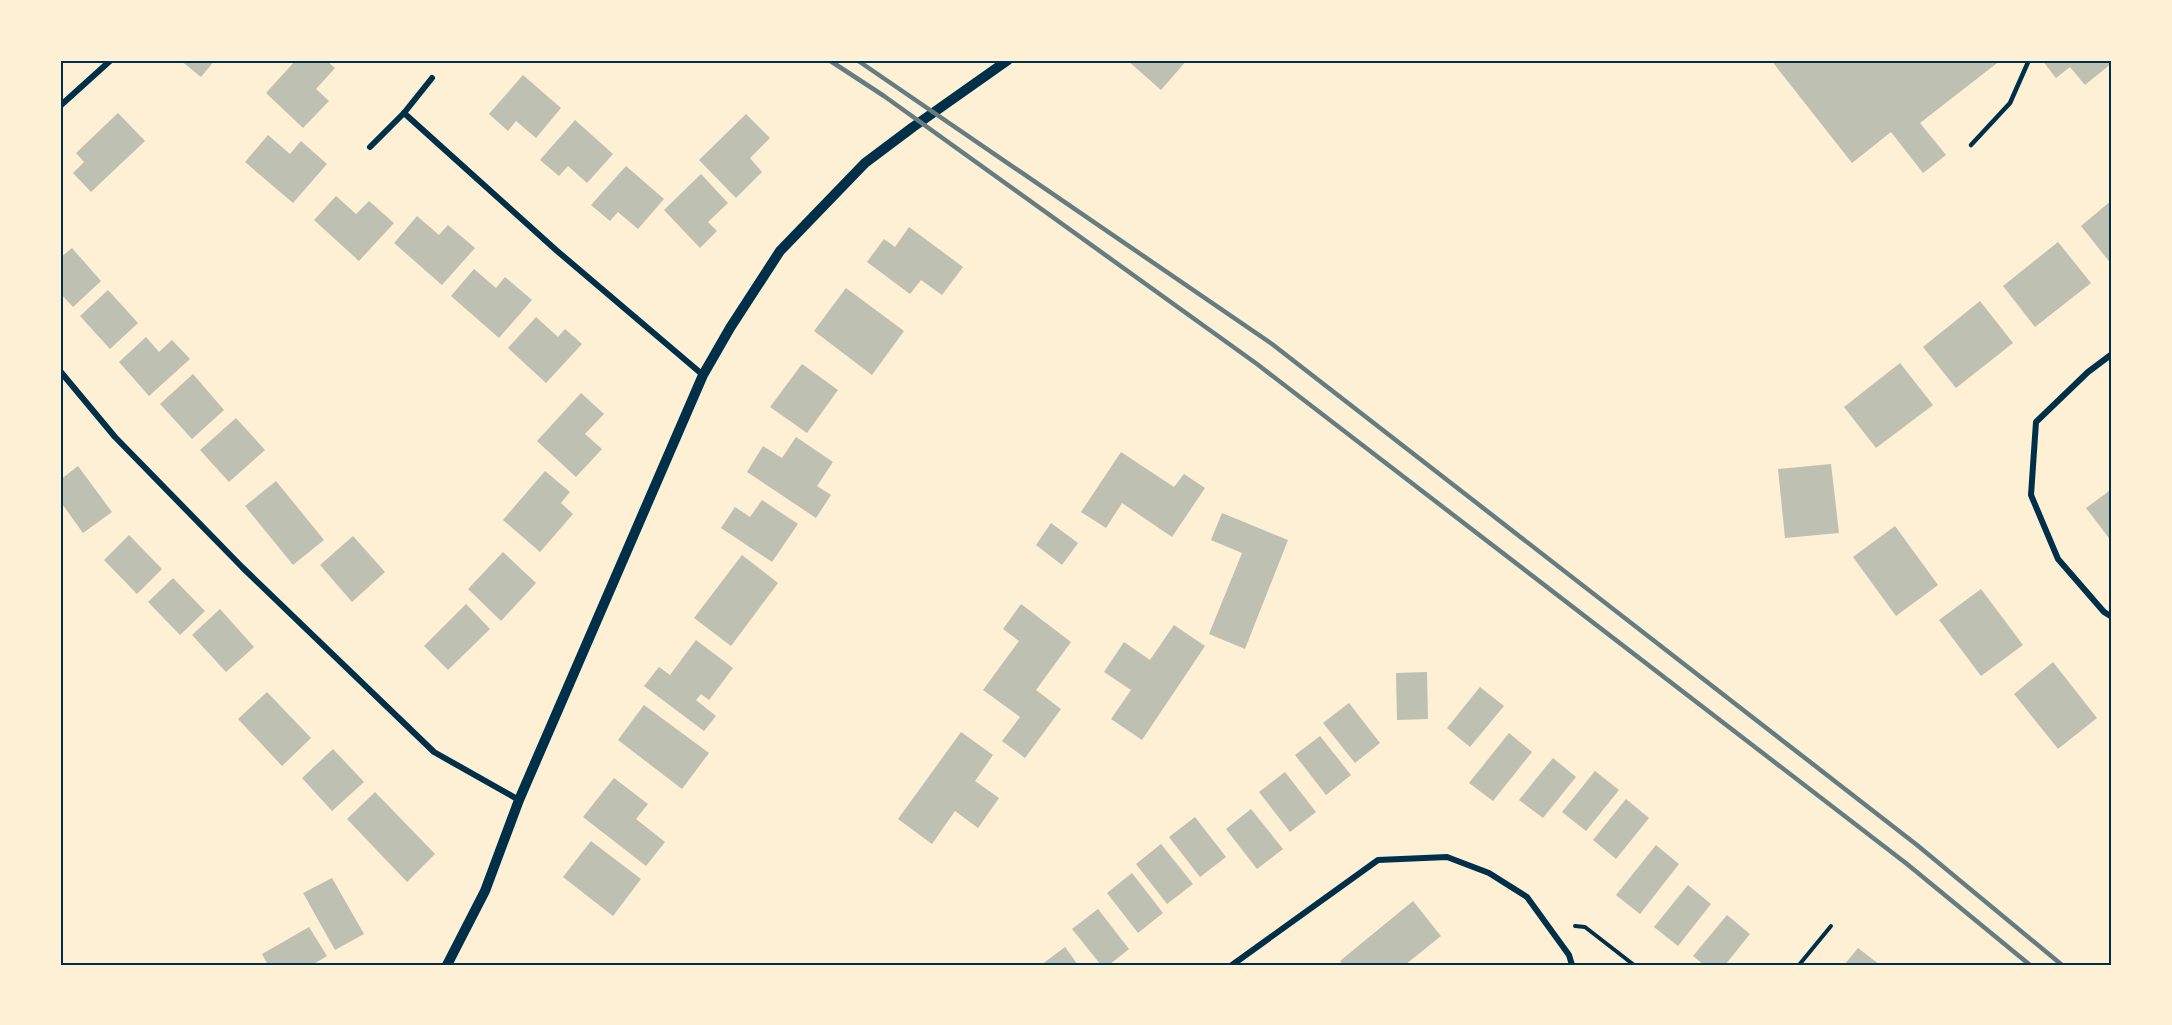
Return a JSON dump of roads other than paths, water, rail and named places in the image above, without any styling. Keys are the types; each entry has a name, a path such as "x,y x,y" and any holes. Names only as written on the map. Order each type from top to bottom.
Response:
{"street":[{"path":"60,106 111,60"},
{"path":"447,965 485,891 519,800 703,375 730,328 780,250 865,163 1008,60"},
{"path":"370,147 404,113 432,78"},
{"path":"404,113 556,250 703,375"},
{"path":"2112,354 2088,372 2036,422 2031,495 2058,559 2104,612 2112,617"},
{"path":"60,371 115,437 242,567 434,752 519,800"},
{"path":"1232,965 1377,860 1447,857 1490,873 1527,897 1569,955 1572,965"}],"lane":[{"path":"1971,145 2010,104 2029,60"}],"railway":[{"path":"829,60 884,96 1257,364 1907,864 2030,965"},
{"path":"857,60 1272,344 1917,845 2062,965"}]}
